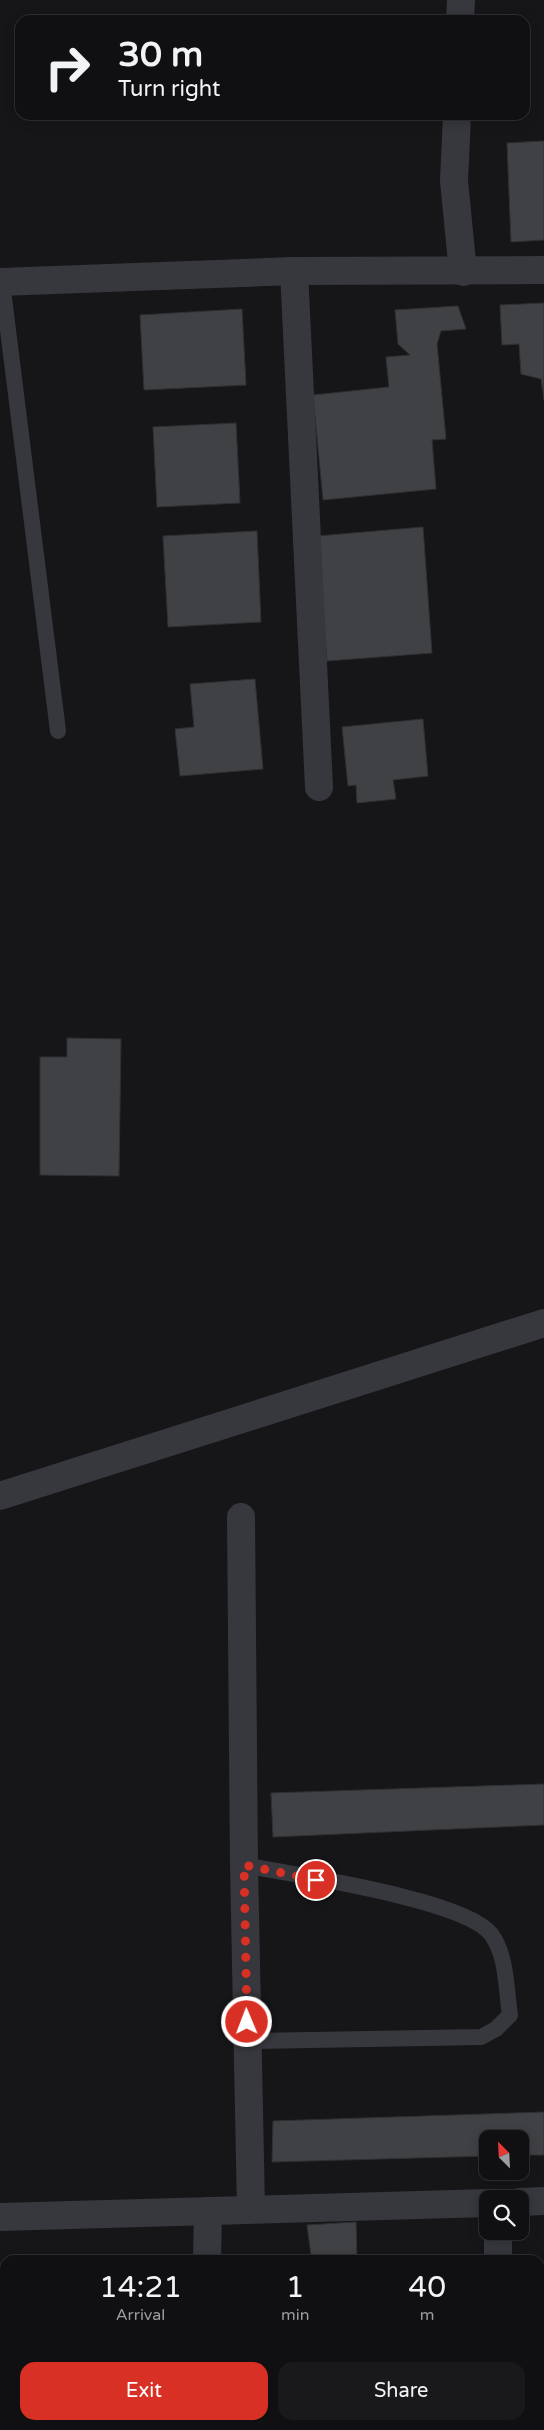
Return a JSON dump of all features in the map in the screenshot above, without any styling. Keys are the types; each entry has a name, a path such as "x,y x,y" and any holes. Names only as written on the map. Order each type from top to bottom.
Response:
{"street":[{"path":"460,15 461,0"},
{"path":"457,120 454,181 463,272"},
{"path":"1,282 294,272 544,270"},
{"path":"294,272 319,787"},
{"path":"0,1496 544,1323"},
{"path":"241,1517 244,1865 251,2209"},
{"path":"529,2202 544,2201"},
{"path":"0,2217 479,2203"},
{"path":"207,2255 208,2211"},
{"path":"498,2240 498,2255"}],"lane":[{"path":"1,282 58,732"},
{"path":"244,1865 424,1901 474,1921 490,1933 500,1949 510,2015 496,2029 481,2038 248,2041"}],"building":[{"path":"544,141 544,240 511,242 507,143"},
{"path":"544,303 544,400 541,379 521,374 519,344 502,345 500,305"},
{"path":"458,306 466,329 441,331 437,344 446,439 432,440 436,489 323,500 313,395 389,387 386,357 410,355 398,344 395,310"},
{"path":"242,309 246,385 144,390 140,315"},
{"path":"236,423 240,503 157,507 153,427"},
{"path":"423,527 432,653 327,661 318,536"},
{"path":"257,531 261,622 168,627 163,536"},
{"path":"255,679 263,769 180,776 175,729 194,727 190,684"},
{"path":"423,719 428,776 393,780 396,799 357,803 356,785 348,786 342,727"},
{"path":"67,1038 121,1039 119,1176 40,1175 40,1057 67,1057"},
{"path":"544,1784 544,1825 273,1837 271,1793"},
{"path":"544,2112 544,2155 529,2155 529,2130 479,2130 479,2156 272,2162 273,2121"},
{"path":"356,2222 357,2255 311,2255 307,2225"}],"route":[{"path":"247,2022 244,1865 316,1880"}]}
